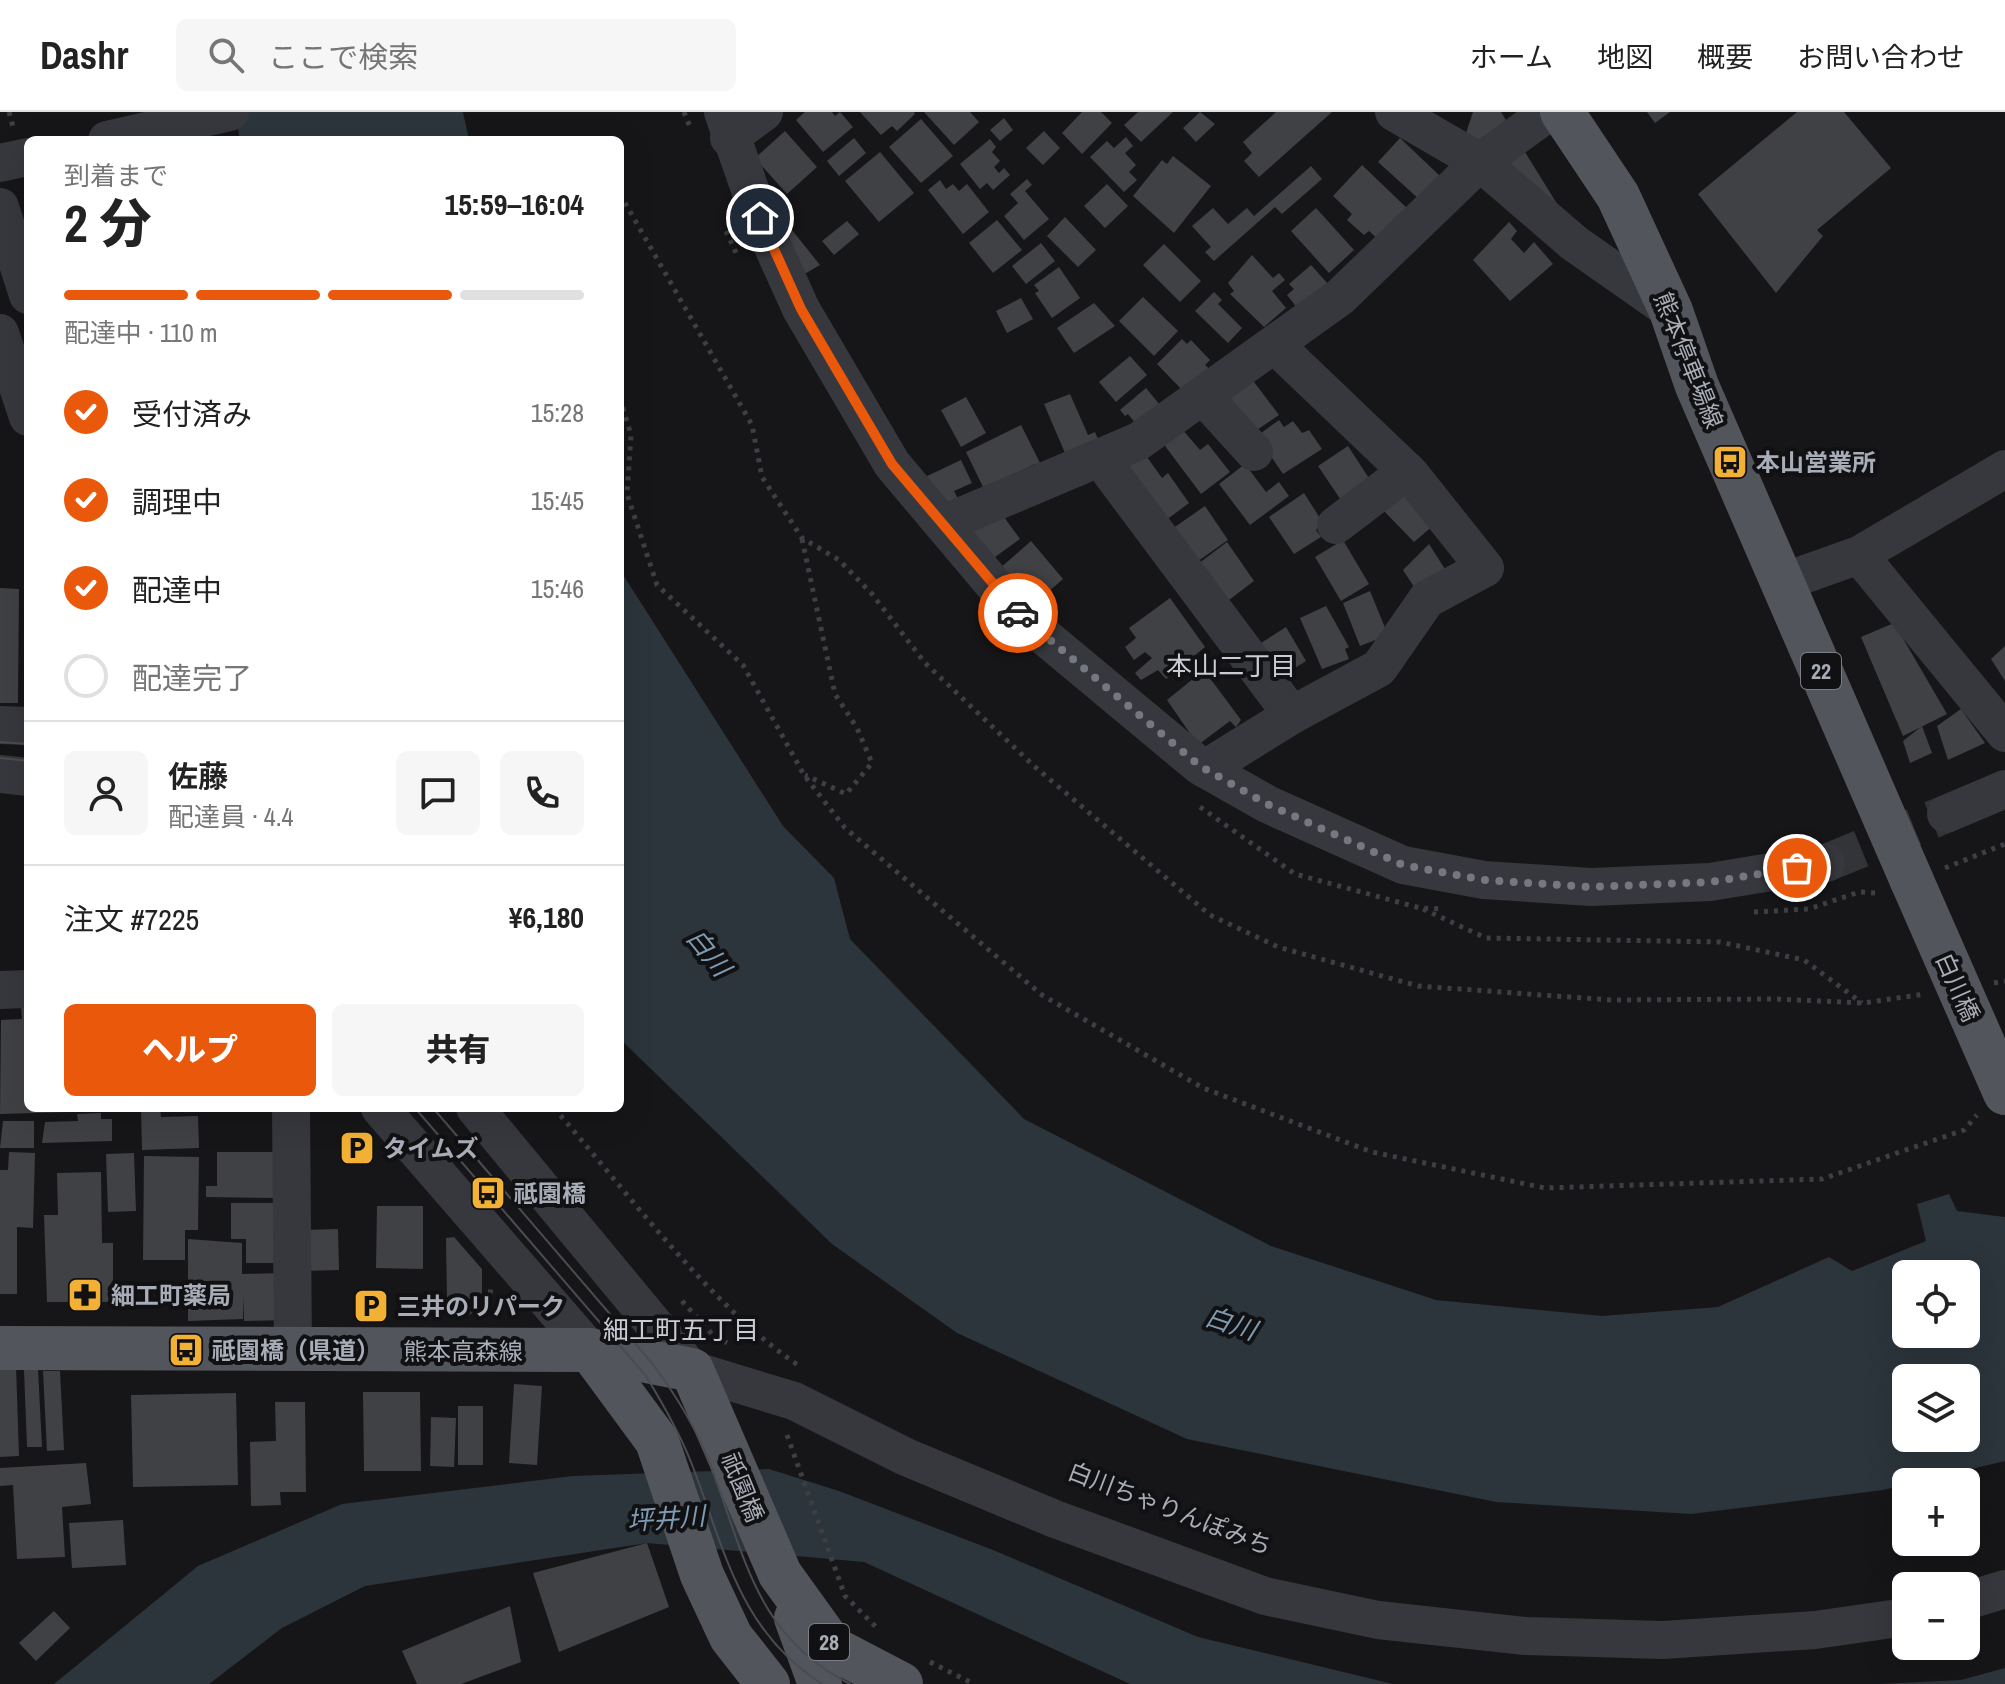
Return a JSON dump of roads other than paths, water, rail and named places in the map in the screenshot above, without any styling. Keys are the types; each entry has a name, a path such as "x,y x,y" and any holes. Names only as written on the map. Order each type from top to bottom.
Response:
{"main road":[{"name":"熊本停車場線","path":"1562,112 1618,196 1671,311 1697,386 1913,881"},
{"name":"白川橋","path":"1913,881 1995,1100"},
{"name":"熊本高森線","path":"0,1348 590,1350 692,1370"},
{"path":"590,1350 657,1441 702,1575 731,1637 766,1684"},
{"name":"祇園橋","path":"692,1370 776,1568"},
{"path":"776,1568 820,1684"},
{"name":"28","path":"776,1568 834,1649 910,1670"}],"street":[{"path":"125,136 230,112"},
{"path":"764,112 716,130 801,309 892,464 1021,617 1199,786 1267,804 1403,865 1484,880 1591,887 1710,882 1826,863"},
{"path":"1394,112 1480,162 1574,243 1671,311"},
{"path":"943,524 1139,441 1340,297 1480,162 1549,112"},
{"path":"0,163 24,158"},
{"path":"0,207 24,282"},
{"path":"0,333 24,405"},
{"path":"1199,786 1292,715 1379,668 1427,599 1485,568 1407,471 1275,345"},
{"path":"1203,396 1254,452"},
{"path":"1100,458 1292,715"},
{"path":"1783,582 1859,555 2005,469"},
{"path":"1336,525 1407,471"},
{"path":"1859,555 2005,733"},
{"path":"0,725 24,726"},
{"path":"0,774 24,777"},
{"path":"1946,814 2005,789"},
{"path":"0,990 24,989"},
{"path":"291,1112 293,1351"},
{"path":"383,1112 590,1350"},
{"path":"478,1112 692,1370 794,1401 906,1457 1055,1519 1265,1596 1378,1620 1526,1636 1663,1640 1815,1630 1892,1619"},
{"path":"1980,1597 2005,1589"}],"water":[{"path":"235,112 463,112 468,136 239,136"},
{"name":"白川","path":"624,576 783,826 834,878 850,939 1024,1119 1271,1246 1436,1300 1602,1316 1718,1307 1829,1257 1852,1271 1926,1241 1917,1204 1949,1194 1957,1211 2005,1217 2005,1461 1976,1468 1892,1468 1892,1488 1883,1490 1691,1514 1496,1502 1187,1439 957,1333 832,1244 624,1043"},
{"name":"坪井川","path":"769,1469 839,1491 993,1550 1198,1637 1393,1684 1130,1684 864,1562 647,1543 365,1586 282,1628 209,1684 54,1684 198,1566 342,1504 573,1476"},
{"path":"2005,1668 2005,1684 1880,1684 1961,1680"}],"tunnel":[{"path":"1826,863 1946,814"}],"tram line":[{"path":"0,742 24,744"},
{"path":"0,758 24,761"},
{"path":"418,1112 646,1376 686,1451 725,1556 753,1613 771,1639 794,1663 822,1684"},
{"path":"436,1112 661,1375 698,1437 745,1561 773,1617 793,1642 818,1664 850,1684"}],"place":[{"name":"本山営業所","path":"1730,462"},
{"name":"タイムズ","path":"357,1148"},
{"name":"祗園橋","path":"488,1193"},
{"name":"細工町薬局","path":"85,1295"},
{"name":"三井のリパーク","path":"371,1306"},
{"name":"祗園橋（県道）","path":"186,1350"}],"district":[{"name":"本山二丁目","path":"1231,665"},
{"name":"細工町五丁目","path":"681,1329"}]}
